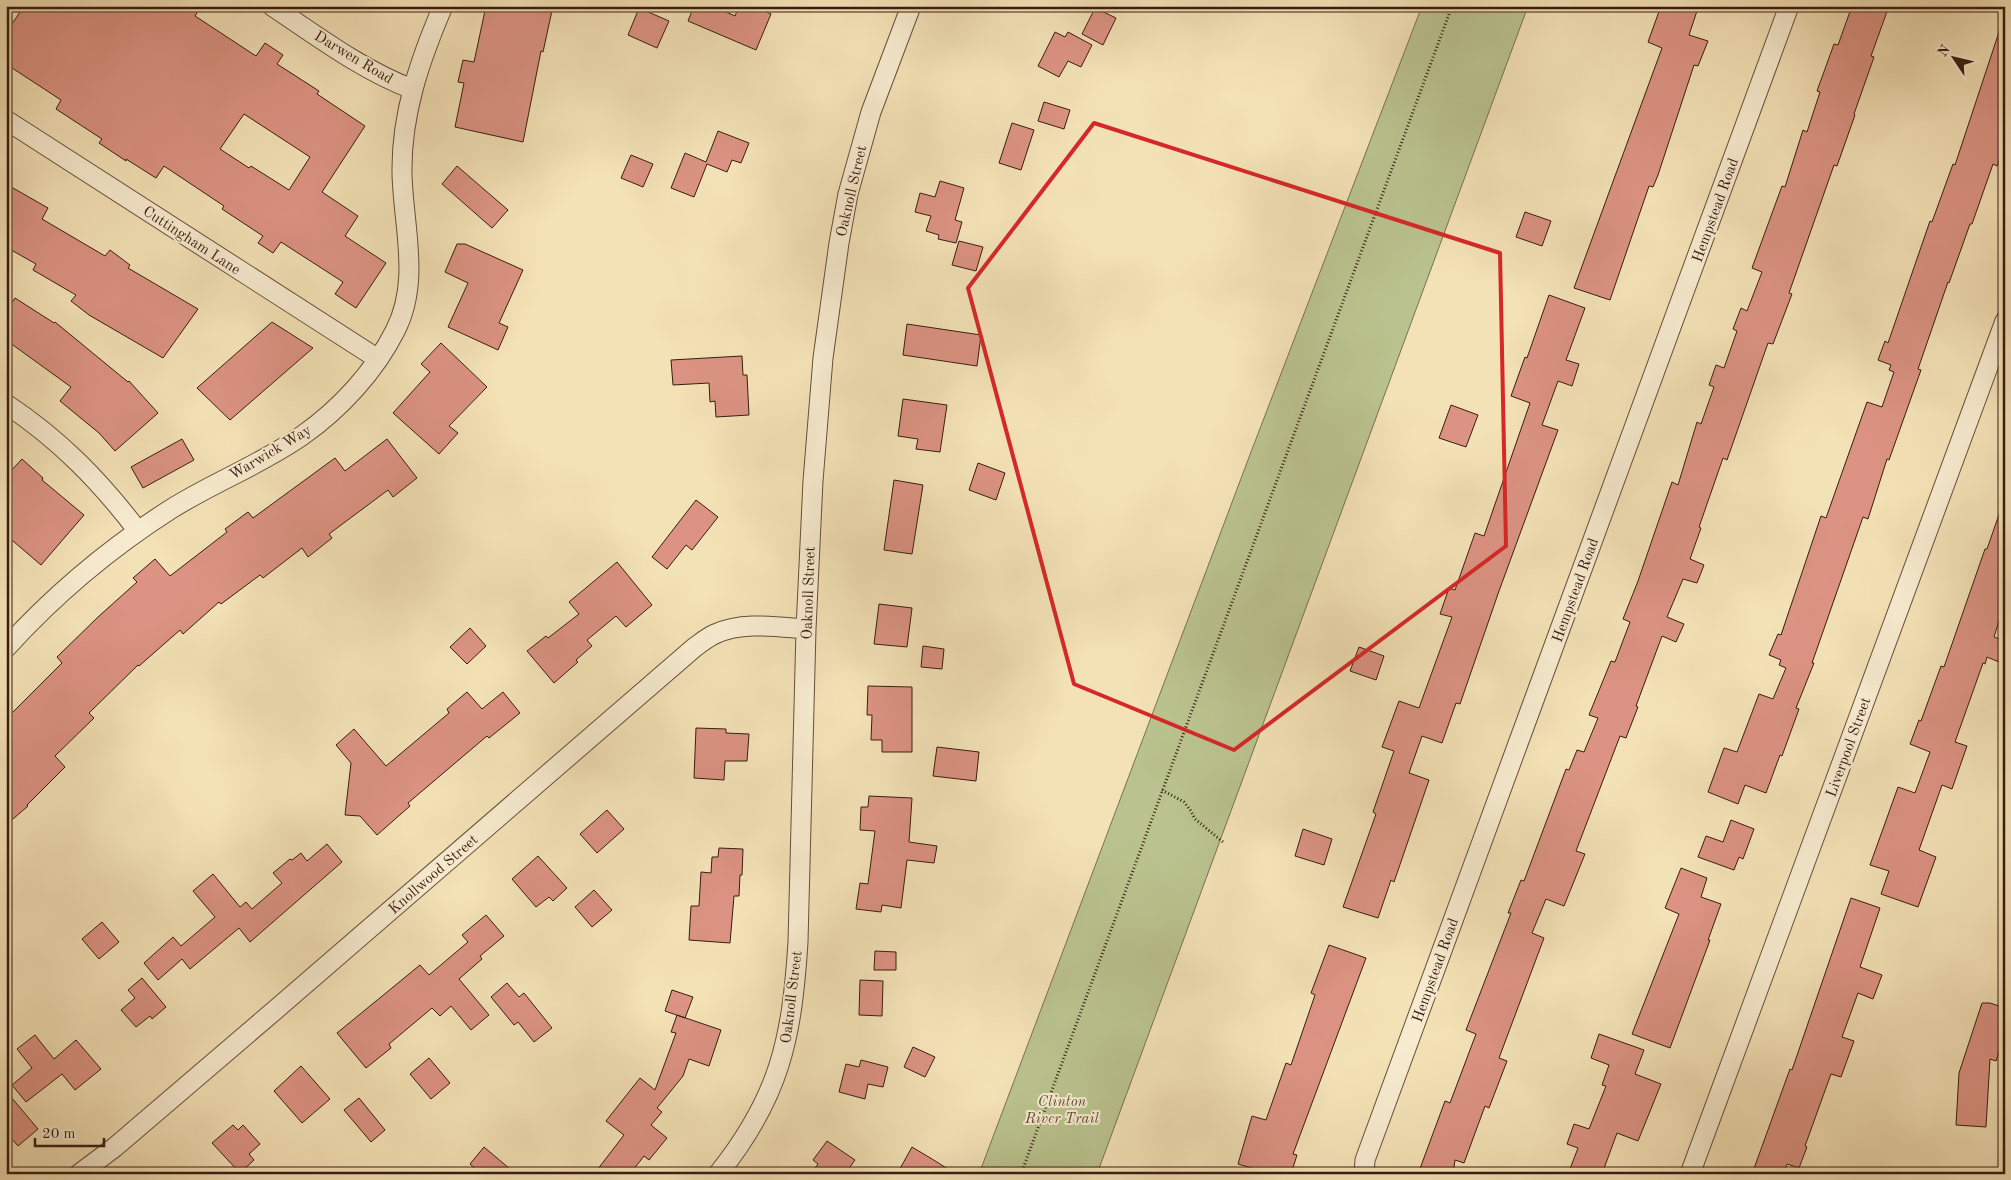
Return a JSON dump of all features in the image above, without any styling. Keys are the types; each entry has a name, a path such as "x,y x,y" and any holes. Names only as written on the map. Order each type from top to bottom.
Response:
{"street":[{"name":"Darwen Road","path":"272,6 370,70 412,90"},
{"name":"Warwick Way","path":"6,648 75,579 138,531 206,488 304,435 350,394 378,359 396,330 404,307 409,283 410,260 402,173 406,116 422,57 443,6"},
{"name":"Oaknoll Street","path":"718,1174 754,1122 770,1092 781,1064 790,1028 798,942 806,628 818,412 823,358 839,243 848,194 868,120 911,6"},
{"name":"Hempstead Road","path":"1364,1174 1368,1150 1789,6"},
{"name":"Cuttingham Lane","path":"6,120 378,359"},
{"name":"Liverpool Street","path":"1690,1174 2005,321"},
{"path":"6,404 49,435 74,457 111,496 138,531"},
{"name":"Knollwood Street","path":"79,1174 115,1147 274,1012 695,647 715,634 731,629 806,628"}],"path":[{"path":"1020,1174 1452,6"},
{"path":"1162,790 1184,802 1192,811 1195,819 1223,842"}],"highlighted area":[{"path":"1094,123 1500,253 1506,546 1234,750 1074,684 968,288"}],"green space":[{"name":"Clinton River Trail","path":"1422,6 1528,6 1097,1174 979,1174 1251,452"}],"building":[{"path":"24,6 201,6 195,16 256,56 265,43 283,55 277,64 319,91 317,94 365,126 322,192 358,216 345,236 386,263 356,308 335,294 343,282 281,242 273,253 258,243 263,236 222,209 224,206 164,166 156,178 99,143 102,139 56,109 61,100 6,64 6,33","holes":["244,114 310,157 289,190 251,166 249,168 220,149"]},
{"path":"486,6 553,6 543,52 541,51 523,142 455,127 464,83 458,82 463,60 474,62"},
{"path":"694,6 713,6 735,16 739,6 753,6 771,14 756,50 688,21"},
{"path":"1661,6 1683,6 1697,11 1689,35 1708,41 1698,66 1694,65 1658,175 1653,187 1649,186 1610,300 1574,288 1662,48 1648,42"},
{"path":"1852,6 1889,6 1871,56 1874,57 1855,115 1837,166 1834,165 1789,293 1792,294 1773,344 1768,343 1727,460 1723,458 1699,527 1701,528 1690,559 1704,565 1697,583 1683,579 1667,617 1684,624 1676,642 1662,636 1626,738 1620,736 1576,851 1585,854 1564,906 1546,899 1532,933 1544,938 1499,1058 1507,1061 1489,1108 1485,1106 1464,1163 1455,1160 1453,1174 1418,1174 1445,1101 1450,1103 1476,1034 1466,1030 1511,913 1508,913 1521,880 1524,881 1566,769 1569,770 1577,750 1584,752 1598,718 1589,715 1611,661 1615,662 1630,622 1623,619 1672,482 1678,485 1697,422 1701,424 1714,387 1709,385 1716,365 1724,368 1737,331 1733,329 1741,308 1747,311 1762,272 1752,268 1782,186 1785,187 1803,130 1807,132 1820,92 1817,91 1834,44 1838,45"},
{"path":"639,8 669,21 657,48 628,35"},
{"path":"1095,8 1116,18 1103,45 1082,34"},
{"path":"2002,23 2005,24 2005,145 1997,166 1993,164 1972,224 1970,224 1948,282 1918,369 1921,370 1889,460 1887,459 1868,519 1863,517 1812,663 1814,663 1796,708 1799,709 1782,756 1780,755 1766,793 1745,785 1738,804 1708,792 1724,748 1737,752 1759,694 1773,699 1786,668 1779,665 1781,660 1769,655 1778,634 1781,635 1821,516 1826,518 1867,402 1882,407 1894,372 1889,370 1891,365 1878,360 1885,341 1888,343 1930,221 1932,222 1953,164 1955,165"},
{"path":"1055,32 1065,37 1068,32 1092,45 1081,67 1068,61 1059,77 1038,66"},
{"path":"1044,102 1070,110 1064,129 1038,121"},
{"path":"1012,123 1034,130 1021,170 999,163"},
{"path":"718,131 749,143 741,163 732,160 727,172 707,164 694,197 671,188 685,153 706,162"},
{"path":"631,155 653,164 643,187 621,178"},
{"path":"457,166 508,210 492,228 442,184"},
{"path":"940,181 964,188 955,220 962,222 956,243 938,239 939,235 926,231 931,216 915,212 920,193 935,197"},
{"path":"6,184 48,208 42,219 105,256 110,250 130,265 128,268 198,309 163,358 89,315 71,301 76,295 33,270 36,264 6,247"},
{"path":"1525,212 1551,221 1542,246 1516,237"},
{"path":"959,241 983,247 976,271 952,265"},
{"path":"457,244 465,244 523,270 499,323 508,327 498,350 448,327 468,283 445,272"},
{"path":"1549,295 1585,308 1566,360 1579,364 1572,386 1558,381 1542,425 1558,430 1460,704 1456,703 1442,743 1422,736 1409,773 1429,780 1394,882 1391,880 1378,918 1343,907 1376,814 1373,812 1394,751 1382,747 1399,701 1419,708 1452,617 1440,614 1449,588 1455,590 1475,533 1484,536 1530,403 1511,396 1525,357 1527,358"},
{"path":"15,298 55,322 129,381 158,413 115,451 99,433 60,401 71,387 6,340 6,312"},
{"path":"272,322 313,348 230,420 197,388"},
{"path":"907,324 981,335 977,366 903,355"},
{"path":"441,343 487,387 449,426 458,433 439,454 393,413 430,372 421,364"},
{"path":"742,356 743,375 747,375 749,415 716,417 715,401 710,402 709,383 673,385 671,360"},
{"path":"903,399 947,405 940,452 916,449 918,439 898,436"},
{"path":"1451,405 1478,415 1466,447 1439,438"},
{"path":"182,439 194,460 143,488 131,467"},
{"path":"387,439 417,478 393,497 388,490 329,534 332,538 308,557 302,548 263,578 260,575 221,604 219,602 183,634 180,630 138,665 89,713 94,718 55,756 65,767 28,806 6,825 6,719 62,663 57,657 137,582 133,578 155,559 170,576 227,532 225,529 248,512 253,518 335,458 345,471"},
{"path":"22,459 43,478 42,480 84,515 41,565 6,535 6,476"},
{"path":"978,463 1005,473 996,500 969,490"},
{"path":"894,480 923,485 912,554 884,550"},
{"path":"696,500 718,517 692,550 686,545 667,569 652,557"},
{"path":"2002,506 2005,507 2005,601 1994,637 2005,641 2005,646 1999,662 1987,657 1985,664 1983,663 1955,742 1967,746 1952,789 1942,785 1919,850 1936,857 1918,907 1881,894 1889,871 1870,865 1898,787 1915,793 1930,752 1910,744 1919,720 1921,721 1941,666 1944,667"},
{"path":"617,562 652,605 626,627 616,616 587,640 592,646 576,660 578,662 554,683 527,651 546,636 548,638 579,614 569,602"},
{"path":"879,604 912,608 907,647 874,644"},
{"path":"470,628 486,646 467,664 450,647"},
{"path":"923,646 944,649 942,669 921,667"},
{"path":"1359,647 1384,656 1376,680 1350,671"},
{"path":"868,686 912,687 912,752 882,752 882,740 871,740 872,715 867,715"},
{"path":"467,692 482,709 503,692 520,713 489,738 487,736 408,803 410,806 377,835 360,816 345,815 351,763 336,745 354,729 386,766 449,713 447,709"},
{"path":"696,728 726,729 726,733 749,734 747,761 725,761 724,780 694,778"},
{"path":"937,747 979,752 976,781 933,776"},
{"path":"869,796 912,798 909,842 937,846 934,863 907,860 901,908 882,905 881,912 856,909 860,883 868,884 875,831 860,830 861,807 868,807"},
{"path":"607,810 624,829 597,853 580,834"},
{"path":"1731,820 1754,829 1743,859 1739,857 1734,870 1698,857 1706,836 1723,842"},
{"path":"1303,829 1332,839 1324,865 1295,856"},
{"path":"327,844 342,862 250,942 239,928 190,969 182,959 158,980 144,963 173,937 181,946 215,917 193,891 213,874 240,907 246,902 252,909 282,883 273,873 290,859 292,860 301,853 307,861"},
{"path":"719,848 743,849 742,875 740,875 739,896 734,896 730,943 689,940 691,906 699,906 701,872 711,873 712,857 718,857"},
{"path":"538,856 567,888 553,901 549,897 536,907 512,879"},
{"path":"1681,868 1707,878 1701,897 1721,904 1708,940 1710,940 1670,1048 1632,1034 1679,914 1665,908"},
{"path":"594,890 612,910 592,927 575,907"},
{"path":"1851,898 1880,908 1860,967 1882,975 1873,999 1858,993 1842,1037 1854,1041 1841,1077 1831,1074 1799,1168 1787,1164 1783,1174 1752,1174 1790,1069 1792,1070"},
{"path":"486,915 504,936 480,956 482,959 459,979 489,1015 471,1030 451,1006 440,1016 432,1008 389,1044 391,1048 366,1068 337,1033 420,965 429,975 468,942 462,935"},
{"path":"102,922 119,942 99,959 82,939"},
{"path":"1329,945 1366,958 1293,1154 1297,1155 1291,1174 1271,1174 1238,1164 1252,1116 1266,1120 1286,1063 1291,1065 1315,995 1311,993"},
{"path":"875,951 896,952 896,970 874,970"},
{"path":"142,978 166,1007 152,1019 150,1016 136,1027 121,1010 135,998 128,990"},
{"path":"860,980 883,981 882,1016 859,1015"},
{"path":"507,983 519,997 524,993 552,1028 534,1042 518,1022 514,1025 491,997"},
{"path":"672,990 693,997 685,1018 665,1011"},
{"path":"1982,1003 1990,1003 2005,1008 2005,1035 1996,1061 1990,1059 1986,1127 1956,1125 1959,1073"},
{"path":"677,1015 721,1030 709,1066 689,1059 683,1076 657,1108 662,1112 651,1125 667,1138 649,1160 644,1156 630,1174 594,1174 624,1135 606,1121 640,1078 655,1090 676,1033 671,1032"},
{"path":"1599,1034 1644,1050 1635,1074 1661,1084 1638,1141 1617,1133 1602,1174 1568,1174 1578,1148 1567,1144 1574,1124 1589,1129 1606,1086 1602,1085 1609,1065 1591,1058"},
{"path":"35,1035 54,1059 76,1040 101,1069 75,1090 62,1074 26,1102 12,1085 32,1068 17,1049"},
{"path":"913,1047 935,1057 925,1077 904,1067"},
{"path":"429,1058 450,1083 431,1099 410,1074"},
{"path":"861,1060 888,1067 883,1087 868,1084 865,1099 839,1092 846,1064 859,1067"},
{"path":"301,1066 330,1099 302,1123 274,1091"},
{"path":"6,1091 38,1129 18,1146 6,1132"},
{"path":"359,1098 385,1130 371,1142 344,1110"},
{"path":"233,1125 238,1130 243,1125 260,1144 249,1154 254,1160 240,1173 212,1143"},
{"path":"827,1141 855,1160 845,1174 811,1174 818,1164 813,1160"},
{"path":"484,1147 516,1174 481,1174 470,1164"},
{"path":"912,1147 932,1159 956,1174 897,1174"}]}
